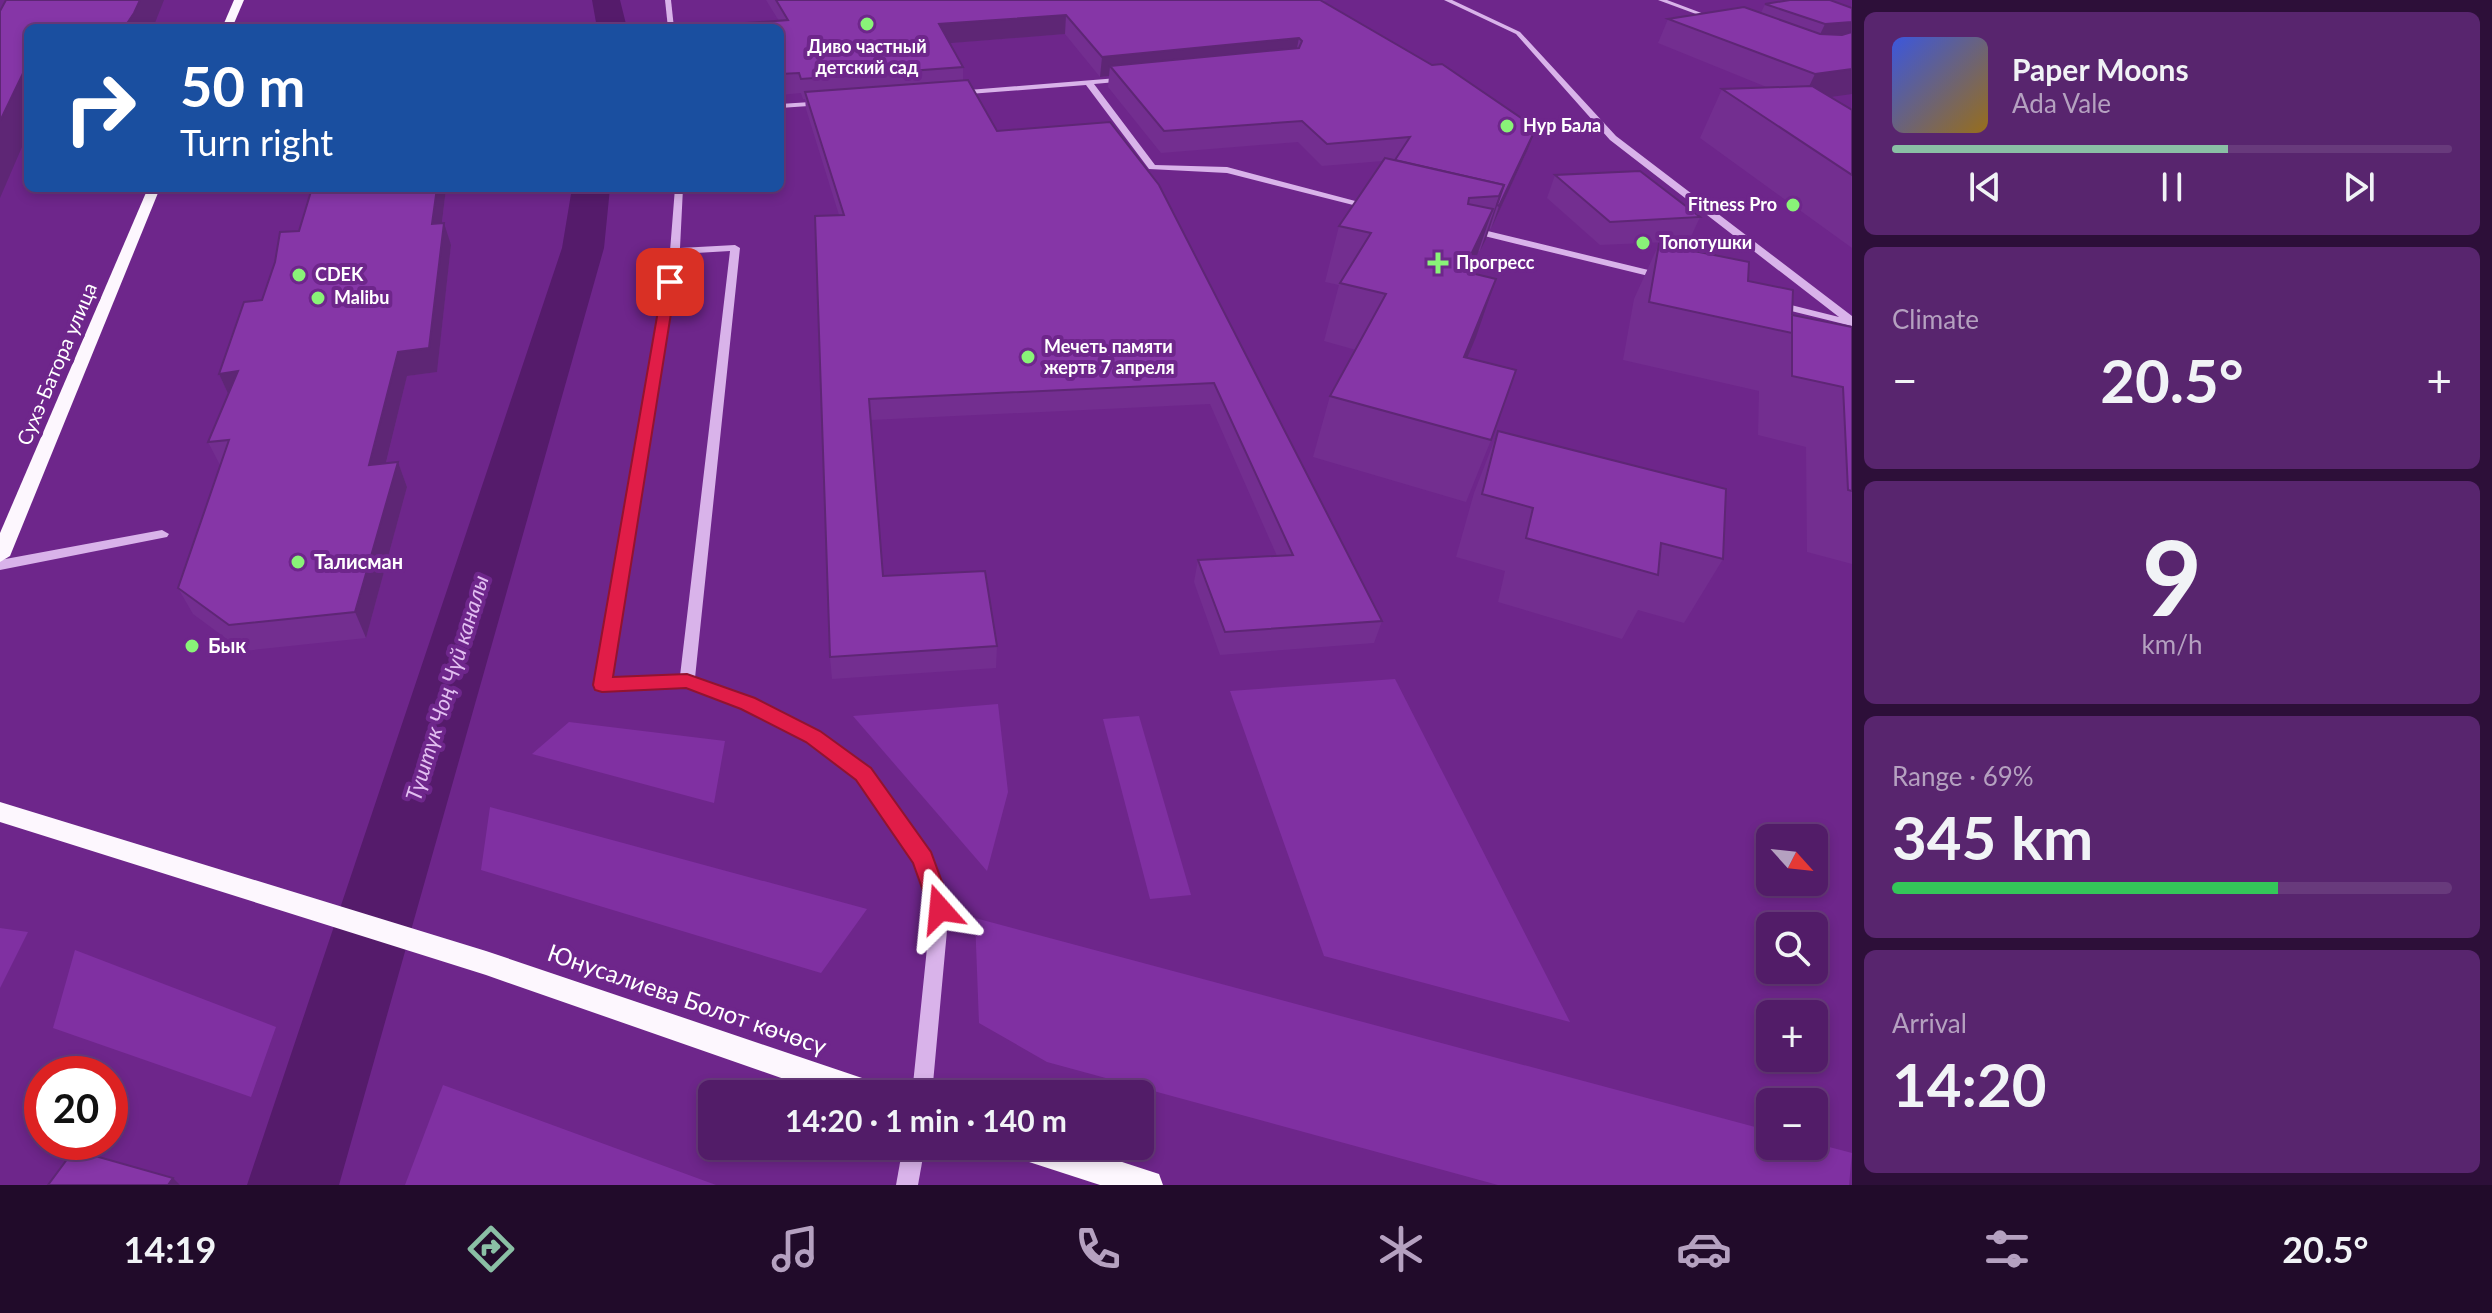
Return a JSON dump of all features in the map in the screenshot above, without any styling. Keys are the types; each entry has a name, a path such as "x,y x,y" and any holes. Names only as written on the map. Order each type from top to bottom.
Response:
{"main road":[{"path":"229,24 239,0"},
{"name":"Сухэ-Батора улица","path":"0,556 152,192"},
{"name":"Юнусалиева Болот көчөсү","path":"0,812 486,963 827,1080"},
{"path":"1069,1160 1148,1185"}],"street":[{"path":"668,0 671,24"},
{"path":"1447,0 1518,33 1613,138 1852,322"},
{"path":"1661,0 1721,22"},
{"path":"950,93 1136,78"},
{"path":"1089,83 1152,167 1227,170 1383,209"},
{"path":"784,106 826,103"},
{"path":"679,192 675,251 602,685 687,681 748,703 800,730 864,774 923,859 940,909 923,1080"},
{"path":"1459,227 1670,279"},
{"path":"675,251 735,248 687,681"},
{"path":"1761,301 1852,322"},
{"path":"0,565 162,534"},
{"path":"907,1185 911,1160"}],"shaded area":[{"path":"1395,679 1570,1022 1324,956 1230,691"},
{"path":"998,704 1008,792 987,871 853,716"},
{"path":"1139,716 1191,895 1150,899 1103,719"},
{"path":"569,722 725,741 714,803 532,754"},
{"path":"490,807 867,909 821,973 481,870"},
{"path":"975,918 1756,1127 1756,1160 1828,1160 1828,1147 1852,1153 1849,1185 1498,1185 1154,1091 1154,1080 1113,1080 1047,1062 979,1023"},
{"path":"0,928 28,932 0,988"},
{"path":"75,950 276,1027 251,1097 53,1028"},
{"path":"443,1085 716,1185 405,1185"}],"building":[{"path":"6,0 140,0 127,24 24,24 24,71 0,121 0,11"},
{"path":"776,0 1320,0 1432,65 1442,64 1536,128 1499,206 1504,185 1395,160 1410,137 1327,144 1302,121 1164,131 1110,66 1299,48 1302,41 1299,38 1102,57 1066,15 939,24 963,67 801,79 799,73 784,74 784,24 747,23 788,20"},
{"path":"1790,0 1830,0 1852,8 1852,22 1825,24 1765,4"},
{"path":"1744,7 1820,34 1852,32 1852,69 1815,74 1668,19"},
{"path":"968,80 997,131 1110,122 1159,185 1382,621 1225,632 1198,560 1293,555 1214,383 869,399 883,576 985,571 997,646 830,657 815,216 844,215 805,92"},
{"path":"1812,86 1852,110 1852,175 1722,89"},
{"path":"1385,158 1504,185 1499,196 1469,198 1468,204 1493,209 1463,271 1496,279 1464,357 1516,370 1491,440 1330,396 1386,294 1340,283 1371,233 1339,226"},
{"path":"1640,171 1700,217 1610,222 1555,175"},
{"path":"311,192 436,192 432,224 444,223 429,348 398,352 369,465 398,462 355,612 229,625 178,588 229,440 208,442 238,371 219,374 244,302 262,300 275,262 280,232 299,231"},
{"path":"1659,244 1749,262 1748,281 1793,290 1792,315 1852,327 1852,491 1848,490 1843,387 1792,376 1792,333 1649,302"},
{"path":"1498,431 1726,489 1723,559 1661,543 1658,575 1526,538 1533,508 1482,494"},
{"path":"67,1160 109,1160 173,1178 168,1185 48,1185"}],"waterway":[{"name":"Түштүк Чоң Чүй каналы","path":"606,0 611,24"},
{"name":"Түштүк Чоң Чүй каналы","path":"293,1185 583,248 590,192"}],"place":[{"name":"Диво частный детский сад","path":"867,24"},
{"name":"Нур Бала","path":"1507,126"},
{"name":"Fitness Pro","path":"1793,205"},
{"name":"Топотушки","path":"1643,243"},
{"name":"Прогресс","path":"1438,263"},
{"name":"CDEK","path":"299,275"},
{"name":"Malibu","path":"318,298"},
{"name":"Мечеть памяти жертв 7 апреля","path":"1028,357"},
{"name":"Талисман","path":"298,562"},
{"name":"Бык","path":"192,646"}],"route":[{"path":"670,282 602,685 687,681 748,703 813,737 864,774 923,859 940,909"}]}
